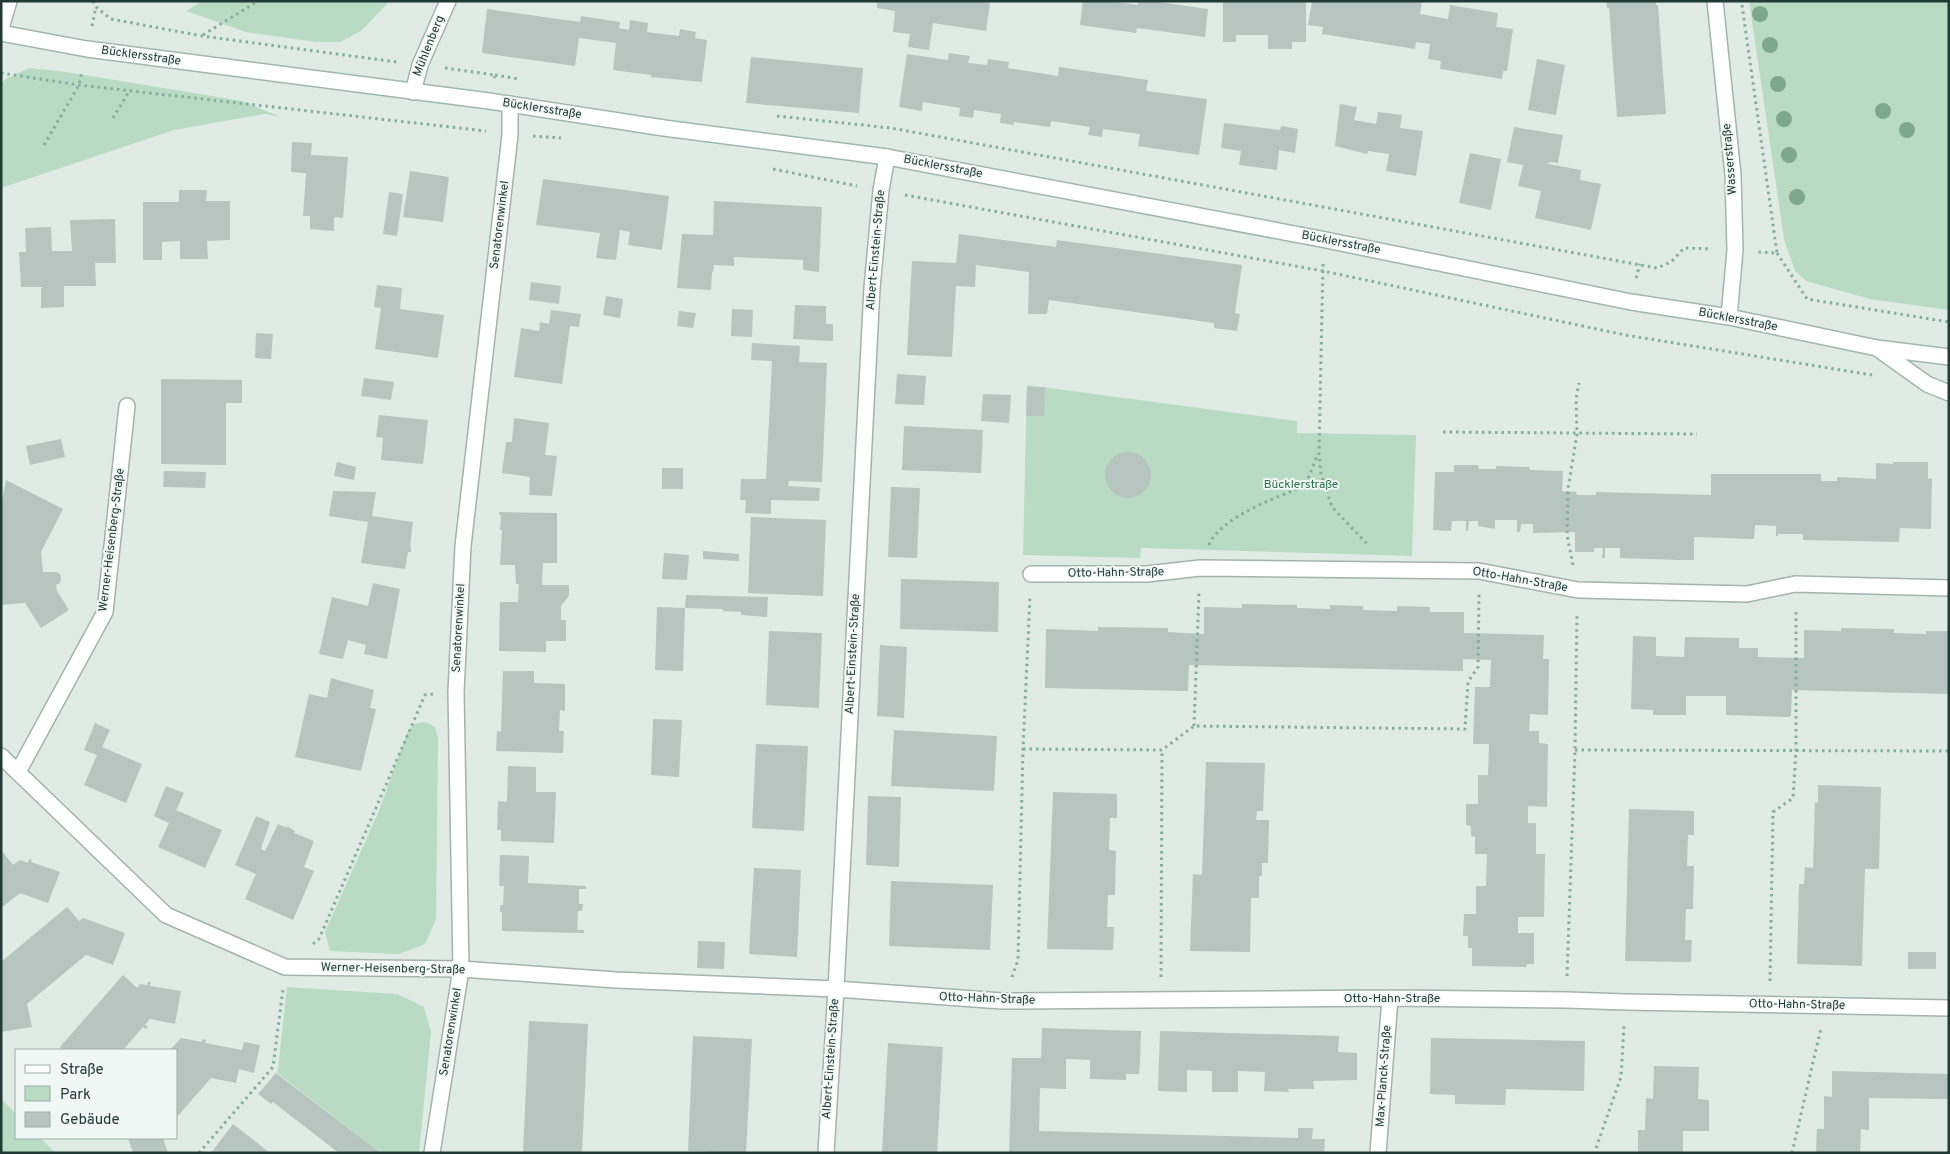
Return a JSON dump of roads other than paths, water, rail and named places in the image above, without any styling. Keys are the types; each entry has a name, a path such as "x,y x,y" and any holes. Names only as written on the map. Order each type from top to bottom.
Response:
{"street":[{"path":"1,28 10,1"},
{"name":"Mühlenberg","path":"413,92 420,65 448,1"},
{"name":"Wasserstraße","path":"1715,1 1733,175 1735,250 1729,318"},
{"name":"Bücklersstraße","path":"1,33 87,49 510,104 664,128 887,157 1321,239 1631,302 1729,318 1877,348 1949,357"},
{"name":"Senatorenwinkel","path":"432,1153 460,969 456,692 463,546 510,135 510,104"},
{"name":"Albert-Einstein-Straße","path":"826,1153 872,288 881,190 887,157"},
{"name":"Bücklersstraße","path":"1877,348 1927,384 1949,393"},
{"name":"Werner-Heisenberg-Straße","path":"18,772 105,612 127,406"},
{"name":"Otto-Hahn-Straße","path":"1031,574 1147,574 1200,568 1480,571 1578,590 1747,594 1795,584 1949,588"},
{"name":"Werner-Heisenberg-Straße","path":"1,756 166,915 285,967 460,969 616,980 836,989"},
{"name":"Otto-Hahn-Straße","path":"836,989 1002,1001 1390,998 1949,1008"},
{"name":"Max-Planck-Straße","path":"1378,1153 1390,998"}],"park label":[{"name":"Bücklerstraße","path":"1301,485"}]}
